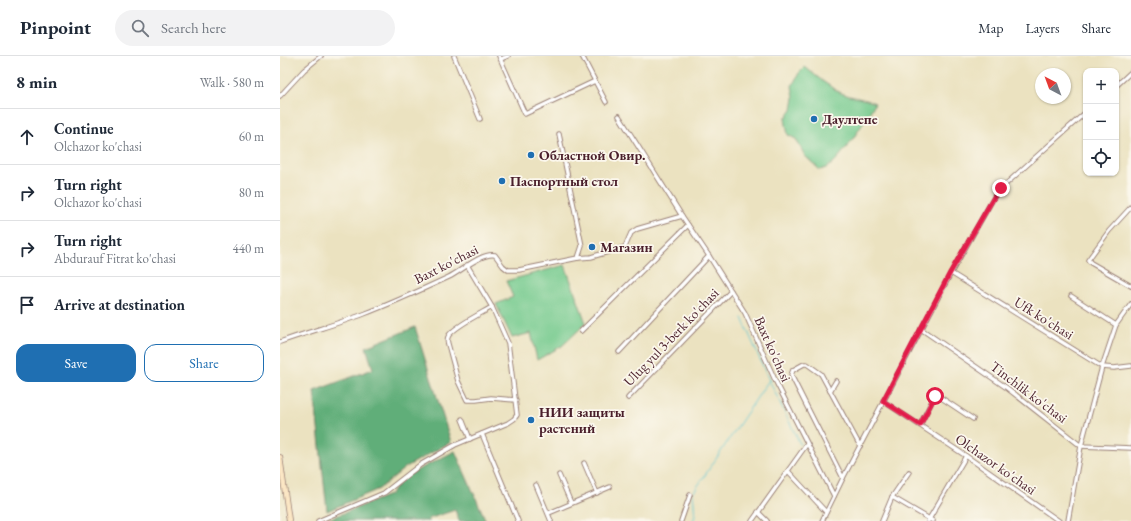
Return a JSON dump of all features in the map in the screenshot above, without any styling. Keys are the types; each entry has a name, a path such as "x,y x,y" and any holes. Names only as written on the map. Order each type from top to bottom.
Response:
{"main road":[{"path":"280,457 282,484 289,521"}],"street":[{"path":"312,56 316,61"},
{"path":"280,96 304,70 321,56"},
{"path":"454,56 480,119"},
{"path":"508,56 500,58 525,114 595,81"},
{"path":"582,56 606,102"},
{"path":"1119,83 1131,72"},
{"path":"822,521 950,273 997,192 1083,115"},
{"name":"Baxt ko'chasi","path":"619,116 682,216 710,256 745,313 775,380 834,496"},
{"path":"559,134 582,246 578,258"},
{"path":"1131,207 1109,230 1088,260 1131,286"},
{"name":"Baxt ko'chasi","path":"280,342 364,314 396,301 453,275 467,265 491,255 496,257 508,270 519,270 578,258 591,257 625,247 631,233 637,229 682,216"},
{"path":"581,331 688,225"},
{"path":"619,352 710,256"},
{"path":"318,521 384,494 420,465 455,445 514,420 517,415 508,343 492,307 467,265"},
{"name":"Ufk ko'chasi","path":"950,273 1102,367"},
{"name":"Ulug yul 3-berk ko'chasi","path":"628,398 731,291"},
{"path":"1071,296 1116,325"},
{"path":"1068,521 1081,446 1102,367 1116,325 1131,304"},
{"path":"492,307 449,335 447,339 448,344 458,381 467,400 470,401 491,398 516,400"},
{"name":"Tinchlik ko'chasi","path":"921,329 1007,388 1081,446"},
{"path":"843,478 791,376 793,370 807,364 821,374 860,446"},
{"path":"1102,367 1114,368 1131,366"},
{"path":"830,391 836,381"},
{"name":"Olchazor ko'chasi","path":"920,425 935,396 937,395 973,418"},
{"name":"Olchazor ko'chasi","path":"883,401 966,456 1059,521"},
{"path":"462,419 470,439"},
{"path":"482,434 518,521"},
{"path":"752,521 807,444"},
{"path":"1081,446 1131,448"},
{"path":"892,497 930,520 966,456"},
{"path":"584,463 597,493"},
{"path":"788,470 826,512"},
{"path":"882,521 892,497 909,472"},
{"path":"559,475 571,503"},
{"path":"536,485 549,513 551,521"},
{"path":"549,513 610,487"},
{"path":"681,521 690,495"},
{"path":"758,512 767,521"}],"green space":[{"path":"805,67 841,93 875,103 860,128 838,158 826,168 820,170 805,156 796,139 788,135 785,119 792,110 794,98 792,86 799,73"},
{"path":"565,265 586,323 562,346 537,360 531,333 512,338 496,304 513,297 506,281"},
{"path":"415,327 451,442 406,467 379,489 327,511 314,391 373,369 366,347"},
{"path":"455,451 486,521 459,521 455,510 428,519 429,521 324,521 389,495 406,476"}],"waterway":[{"path":"742,318 769,380 800,444"},
{"path":"693,521 695,516 693,493 769,380"}],"place":[{"name":"Даултепе","path":"814,119"},
{"name":"Областной Овир.","path":"531,155"},
{"name":"Паспортный стол","path":"502,181"},
{"name":"Магазин","path":"592,247"},
{"name":"НИИ защиты растений","path":"531,420"}],"route":[{"path":"935,396 933,397 920,425 883,401 950,273 997,192 1001,188"}]}
